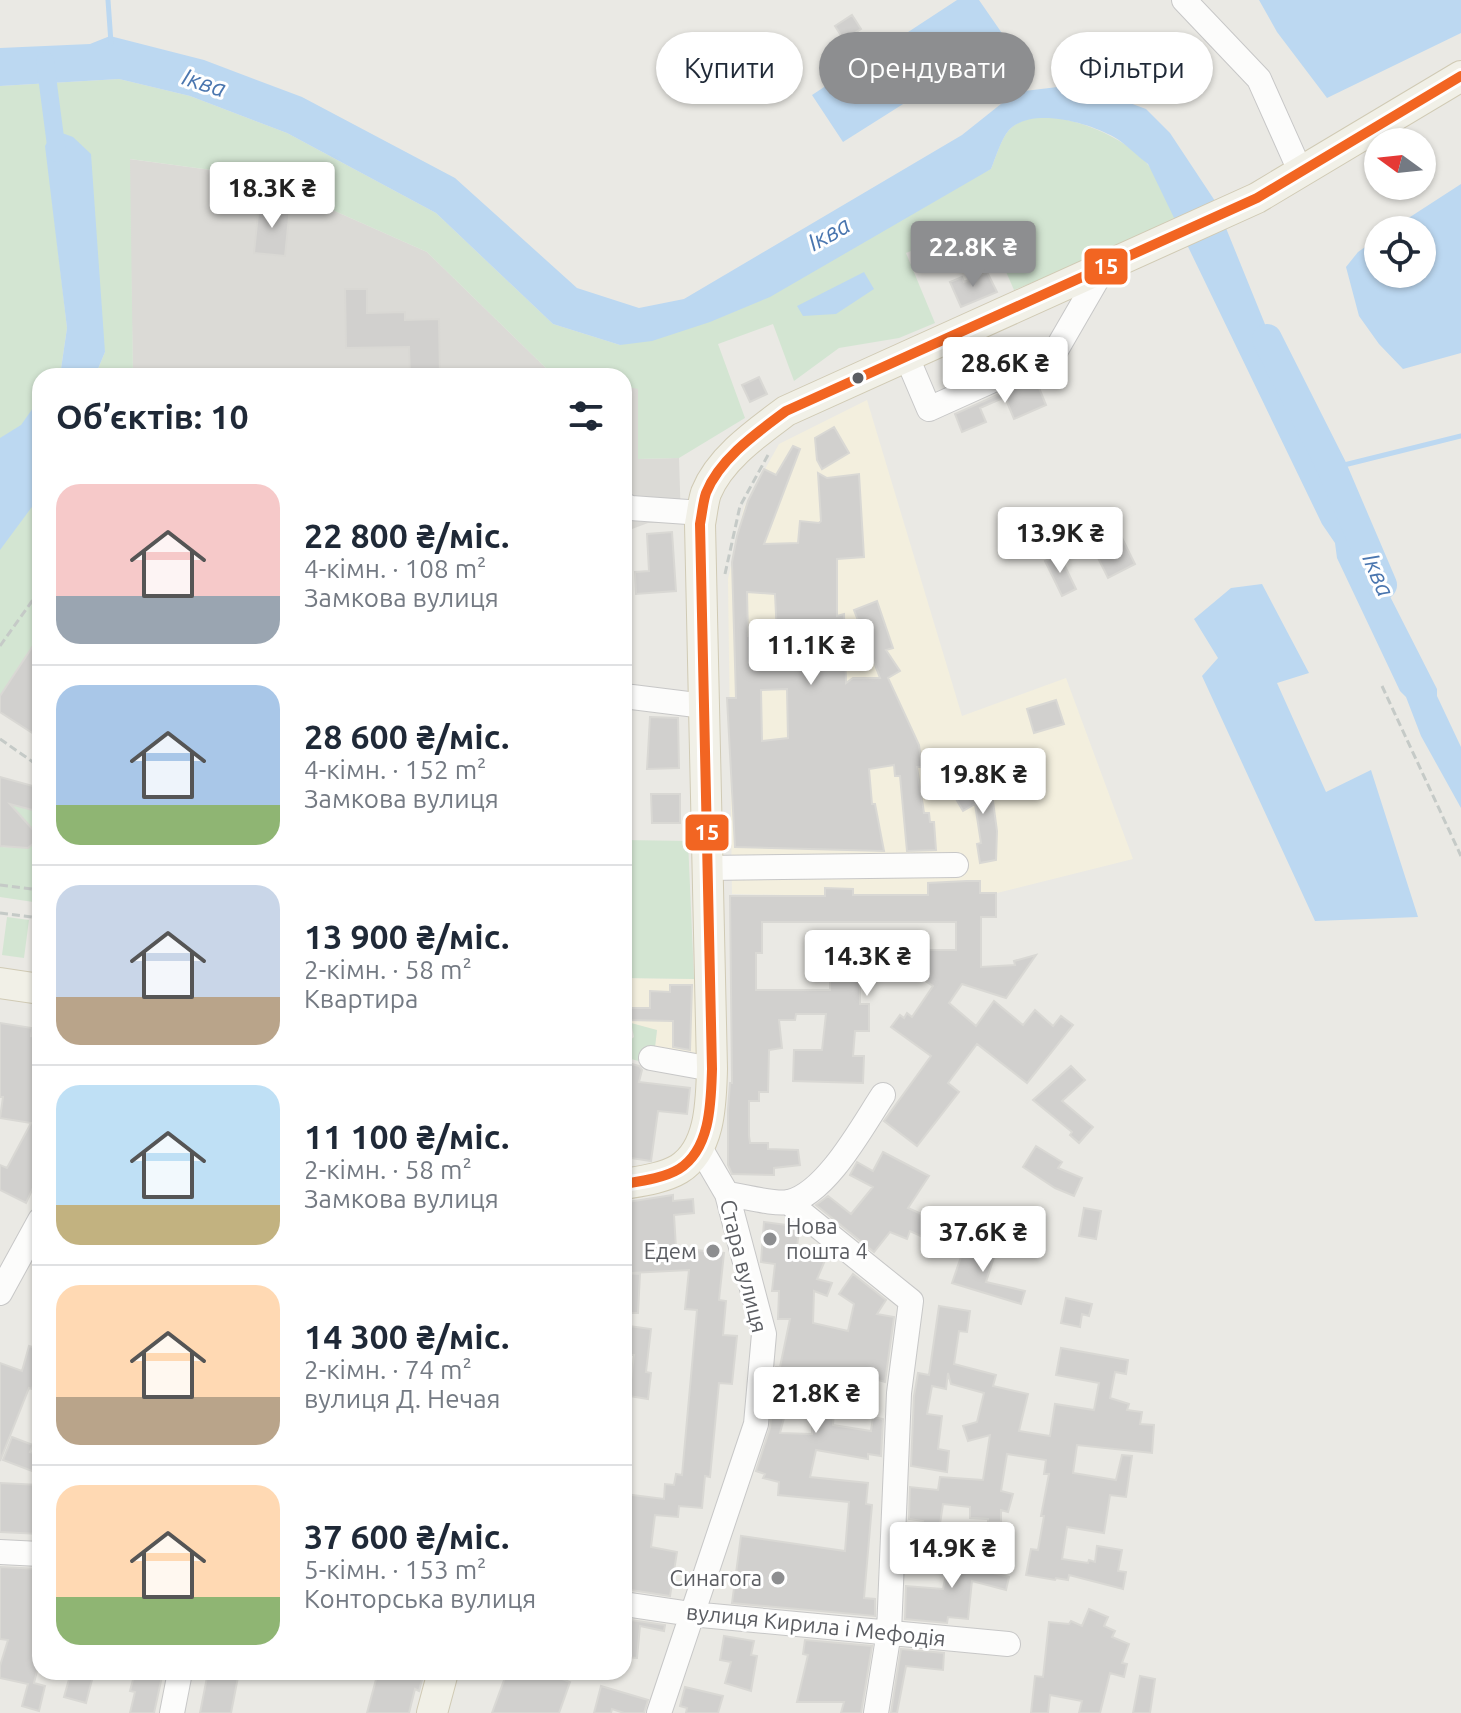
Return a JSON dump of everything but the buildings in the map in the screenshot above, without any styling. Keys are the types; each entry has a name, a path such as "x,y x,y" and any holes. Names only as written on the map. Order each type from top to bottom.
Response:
{"main road":[{"path":"632,1182 676,1171 689,1160 699,1146 709,1114 712,1069 702,513 705,494 714,479 757,432 786,411 1257,198 1461,76"},
{"path":"0,983 32,988"},
{"path":"432,1713 441,1680"}],"street":[{"path":"1184,0 1259,79 1301,173"},
{"path":"906,355 929,409 1055,352 1103,269"},
{"path":"632,506 702,513"},
{"path":"632,697 704,706"},
{"path":"707,868 956,865"},
{"path":"651,1058 712,1069"},
{"path":"788,1202 814,1188 838,1162 883,1095"},
{"name":"Стара вулиця","path":"659,1713 756,1424 764,1334 727,1194 699,1146"},
{"path":"727,1194 788,1202 911,1301 899,1393 889,1632 876,1713"},
{"path":"0,1293 32,1235"},
{"path":"0,1552 32,1554"},
{"name":"вулиця Кирила і Мефодія","path":"632,1605 691,1614 1008,1644"},
{"path":"172,1713 178,1680"}],"path":[{"path":"725,574 740,506 768,454"},
{"path":"0,646 32,601"},
{"path":"1382,686 1461,856"},
{"path":"0,739 32,761"},
{"path":"0,885 32,889"},
{"path":"0,913 32,917"}],"shaded area":[{"path":"129,159 256,176 427,252 546,368 133,368"},
{"path":"632,387 638,388 638,459 679,458 681,522 648,523 632,529"},
{"path":"867,400 962,716 1066,678 1133,859 973,899 732,894 728,579 744,507 779,444"},
{"path":"632,978 694,979 698,1061 654,1053 657,1031 632,1023"}],"green space":[{"path":"119,79 190,96 287,133 436,213 553,324 620,345 991,169 1007,133 1024,120 1041,117 1061,119 1103,132 1122,143 1149,166 1177,222 1014,290 984,221 906,253 935,323 899,338 839,348 794,381 773,324 718,344 745,418 679,458 638,459 638,389 632,388 632,368 546,368 427,252 256,176 130,159 133,368 98,368 105,352 46,146 67,328 61,368 32,368 32,410 0,458 0,86"},
{"path":"32,496 32,647 0,696 0,518"},
{"path":"0,802 32,810 32,830"},
{"path":"632,840 688,841 694,979 632,978"},
{"path":"32,845 32,902 0,897 0,847 28,848"},
{"path":"7,917 29,920 24,958 2,955"},
{"path":"632,1023 657,1030 653,1065 632,1059"}],"water":[{"path":"957,0 979,0 1001,32 908,32"},
{"path":"1259,0 1461,0 1461,33 1327,98 1277,32"},
{"path":"110,36 204,60 302,97 455,178 577,288 639,308 684,299 962,135 1001,104 1035,104 1035,90 1051,88 1051,104 1132,104 1146,109 1170,133 1215,201 1286,376 1368,553 1437,689 1437,696 1461,747 1461,808 1421,736 1406,697 1400,691 1337,558 1335,543 1322,524 1148,164 1114,137 1061,119 1032,119 1019,123 1006,134 991,169 770,297 710,322 652,341 620,345 553,324 436,213 287,133 190,96 119,79 0,86 0,48 90,44"},
{"path":"819,90 819,104 903,104 843,142 812,95"},
{"path":"54,130 73,137 91,154 105,352 98,368 61,368 67,328 45,146"},
{"path":"1461,184 1461,353 1403,369 1379,344 1359,316 1346,267 1364,248 1364,288 1436,288 1436,216 1412,216"},
{"path":"864,272 874,289 836,314 803,316 797,306"},
{"path":"32,409 32,507 0,550 0,438 21,425"},
{"path":"1262,584 1309,673 1277,683 1326,792 1371,770 1418,917 1315,921 1202,676 1218,658 1194,619 1231,588"}],"waterway":[{"path":"108,0 111,43"},
{"path":"45,61 57,153"},
{"name":"Іква","path":"1267,339 1332,468 1382,585"},
{"path":"1332,468 1461,436"}],"transit line":[{"name":"15","path":"632,1183 667,1175 690,1160 703,1137 710,1109 712,1069 700,524 706,493 720,468 786,411 1257,198 1461,76"}],"place":[{"name":"Нова пошта 4","path":"770,1239"},
{"name":"Едем","path":"713,1251"},
{"name":"Синагога","path":"778,1578"}]}
